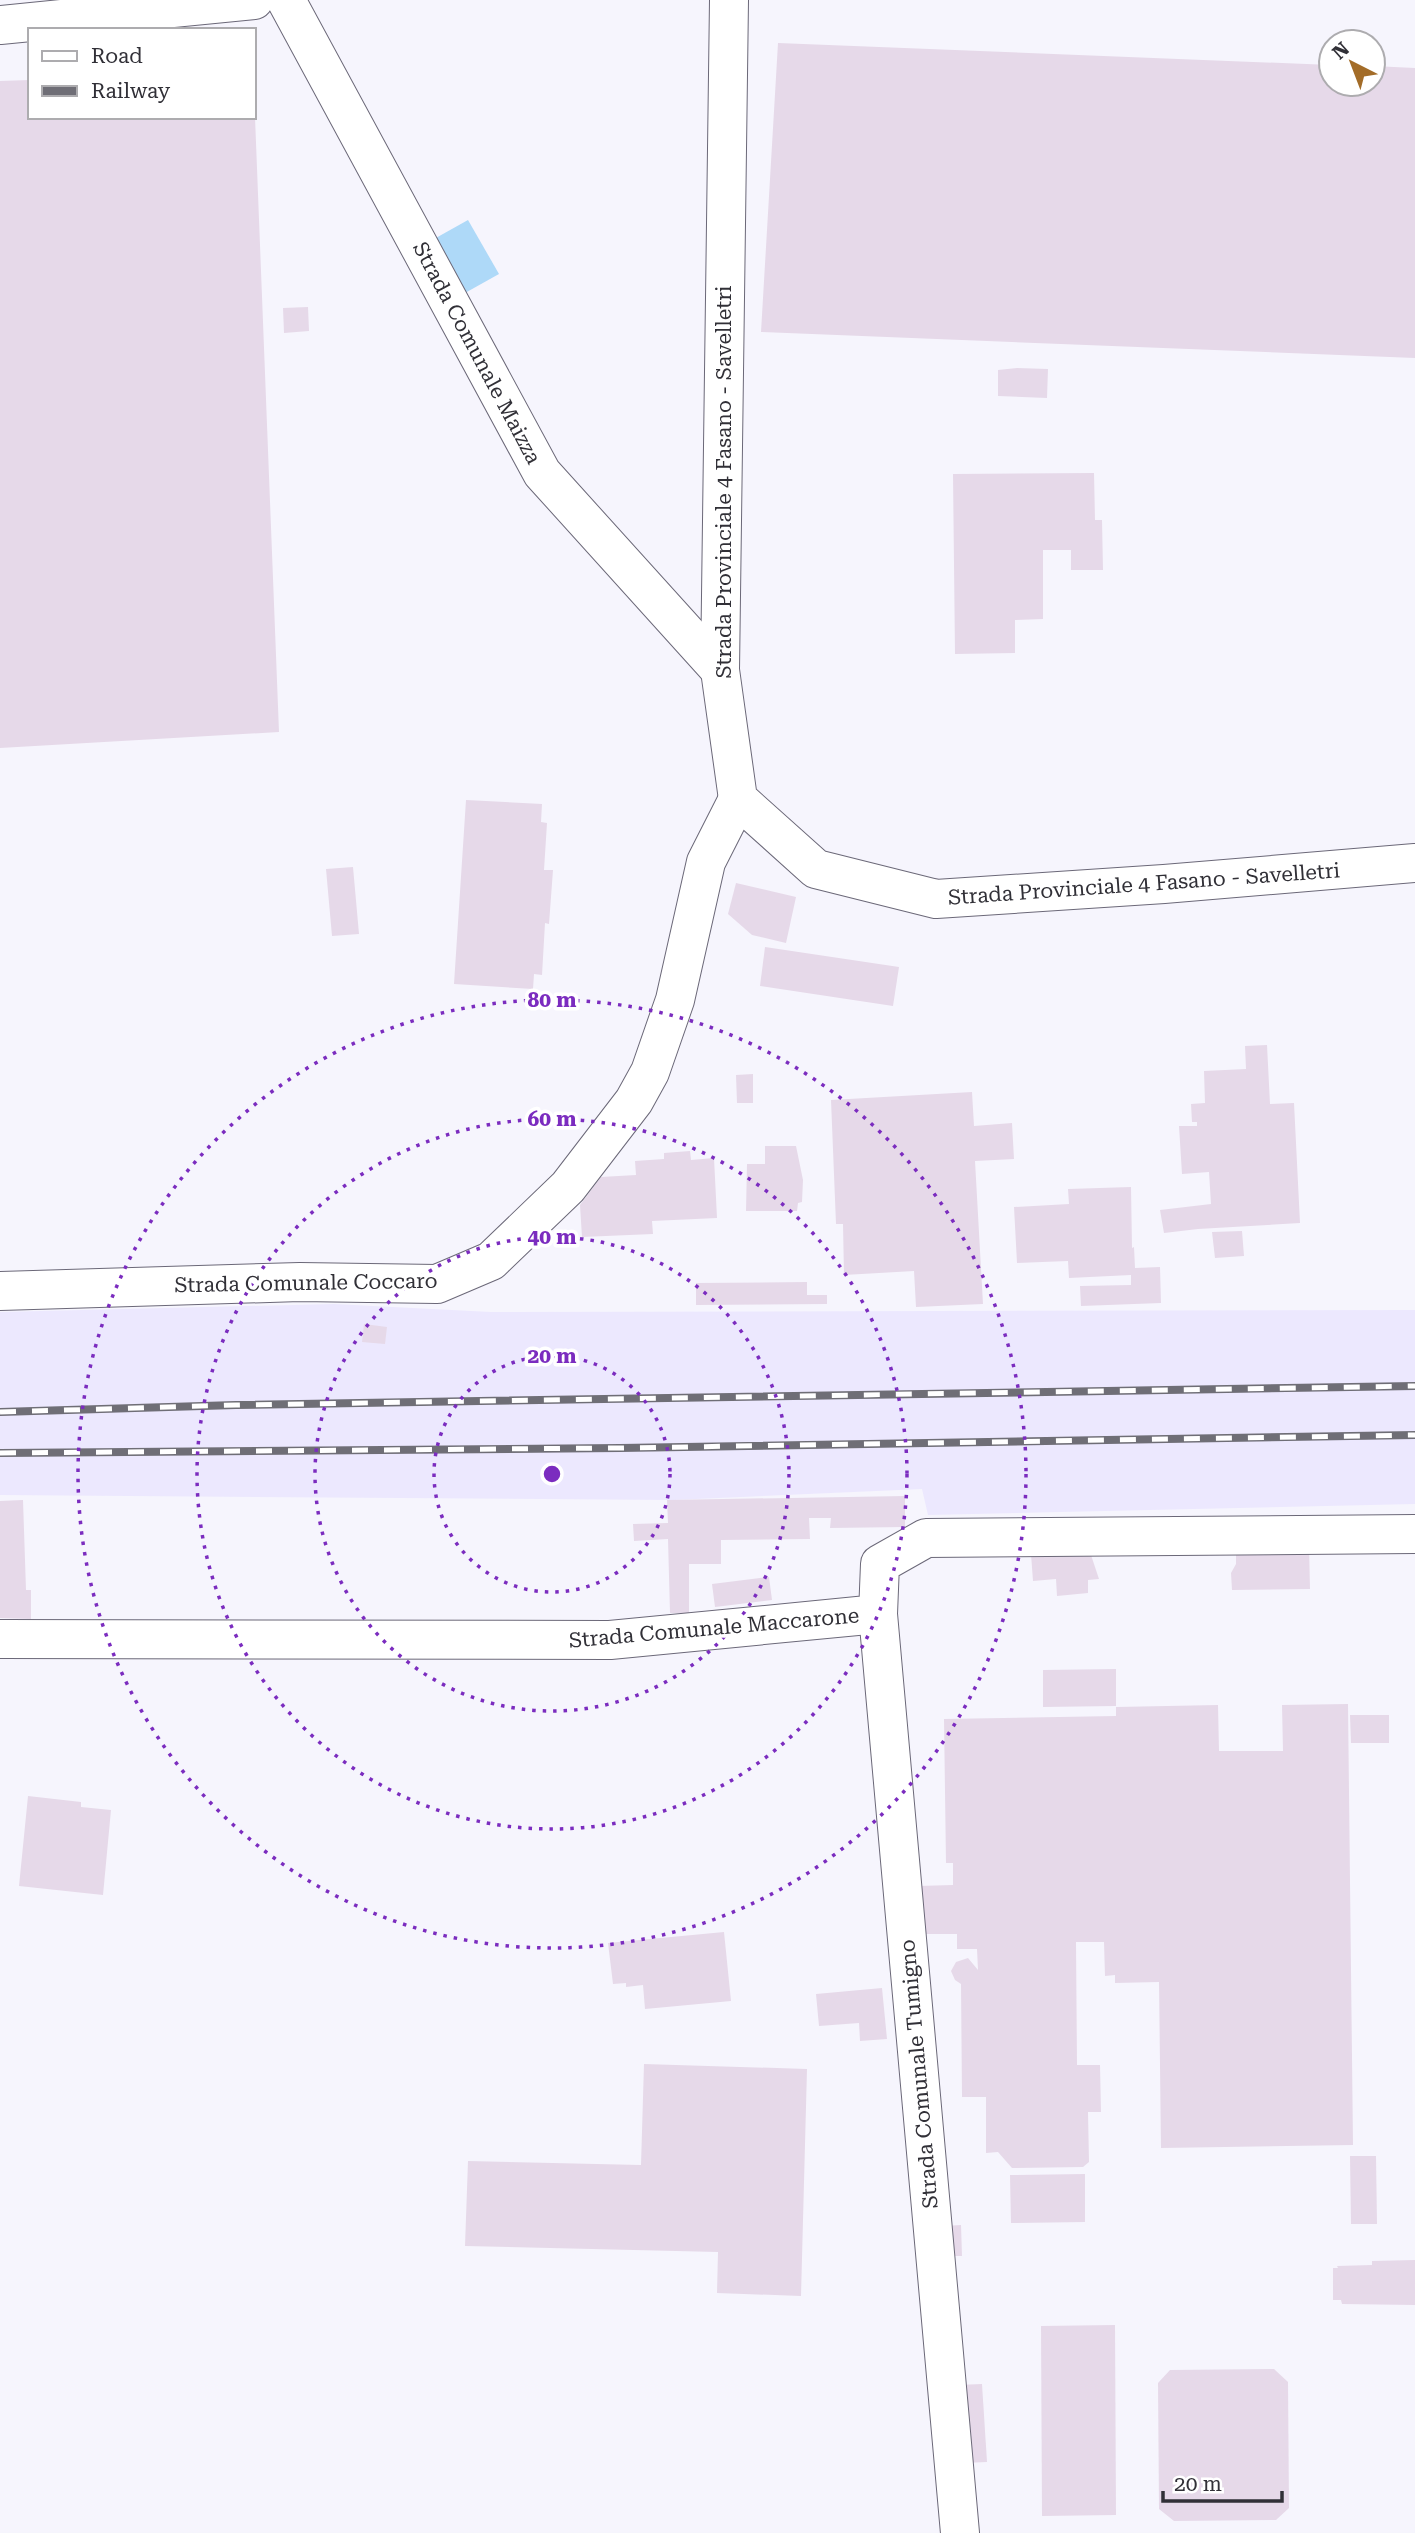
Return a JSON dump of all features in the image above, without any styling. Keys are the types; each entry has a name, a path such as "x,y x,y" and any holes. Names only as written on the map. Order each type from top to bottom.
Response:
{"street":[{"path":"0,25 254,0"},
{"name":"Strada Comunale Maizza","path":"286,0 542,473 720,670"},
{"name":"Strada Provinciale 4 Fasano - Savelletri","path":"729,0 720,670 738,799 816,869 936,899 1415,863"},
{"name":"Strada Comunale Coccaro","path":"0,1291 300,1282 437,1284 491,1261 568,1187 634,1101 650,1072 675,1000 706,862 738,799"},
{"name":"Strada Comunale Maccarone","path":"0,1639 610,1640 878,1614 880,1564 926,1538 1415,1535"},
{"name":"Strada Comunale Tumigno","path":"878,1614 960,2533"}],"shaded area":[{"path":"334,1304 491,1312 1415,1310 1415,1504 928,1515 922,1489 673,1500 0,1495 0,1312"}],"water":[{"path":"468,220 499,274 465,293 434,239"}],"building":[{"path":"778,43 1317,64 1317,98 1387,98 1387,67 1415,68 1415,358 761,332"},
{"path":"28,80 28,119 255,119 279,732 0,748 0,81"},
{"path":"308,307 309,331 284,333 283,308"},
{"path":"1048,369 1047,398 998,396 998,370"},
{"path":"1094,473 1095,520 1102,520 1103,570 1071,570 1071,550 1043,550 1043,619 1015,620 1015,653 955,654 953,474"},
{"path":"466,800 542,804 541,822 547,823 544,870 553,870 549,924 545,923 542,975 534,974 533,989 454,984"},
{"path":"353,867 359,934 332,936 326,869"},
{"path":"736,883 796,897 786,943 752,935 728,914"},
{"path":"765,947 899,967 893,1006 760,986"},
{"path":"1267,1045 1270,1104 1294,1103 1300,1223 1164,1233 1160,1210 1211,1204 1209,1172 1182,1174 1179,1126 1197,1126 1197,1122 1192,1122 1191,1104 1205,1103 1204,1071 1246,1069 1245,1046"},
{"path":"753,1074 753,1103 737,1103 736,1075"},
{"path":"972,1092 974,1126 1012,1123 1014,1159 975,1161 983,1304 916,1307 914,1271 844,1275 843,1224 836,1224 831,1100"},
{"path":"765,1146 796,1146 803,1180 802,1202 798,1203 797,1211 746,1211 747,1164 765,1164"},
{"path":"690,1151 691,1160 714,1158 717,1218 652,1221 653,1234 582,1237 580,1205 601,1177 636,1175 635,1161 664,1159 664,1153"},
{"path":"1131,1187 1135,1268 1160,1267 1161,1303 1081,1306 1080,1286 1131,1285 1131,1275 1069,1278 1068,1261 1017,1263 1014,1207 1069,1204 1068,1189"},
{"path":"1242,1231 1244,1256 1215,1258 1212,1232"},
{"path":"807,1282 807,1295 827,1295 827,1304 696,1305 696,1283"},
{"path":"364,1324 387,1327 385,1344 362,1342"},
{"path":"905,1496 905,1527 830,1528 831,1518 809,1518 810,1539 721,1540 721,1564 689,1564 689,1613 670,1613 668,1539 634,1541 633,1524 668,1523 667,1500"},
{"path":"23,1500 26,1590 31,1590 31,1619 0,1618 0,1501"},
{"path":"1309,1546 1310,1589 1232,1590 1231,1573 1236,1564 1236,1548"},
{"path":"1089,1549 1099,1579 1088,1580 1088,1593 1057,1596 1056,1579 1033,1581 1031,1554"},
{"path":"769,1577 772,1600 715,1607 712,1584"},
{"path":"1116,1669 1116,1706 1043,1707 1043,1670"},
{"path":"1348,1704 1353,2145 1161,2148 1159,1982 1115,1983 1115,1975 1105,1976 1104,1942 1076,1942 1077,2065 1100,2065 1101,2112 1088,2112 1089,2162 1083,2167 1012,2168 998,2152 986,2153 986,2097 962,2097 961,1984 955,1980 951,1971 956,1962 968,1958 978,1970 977,1949 957,1949 957,1934 918,1934 918,1886 953,1885 953,1863 946,1863 944,1719 1116,1716 1116,1707 1218,1705 1219,1751 1283,1751 1282,1705"},
{"path":"1350,1715 1389,1715 1389,1743 1351,1743"},
{"path":"28,1796 81,1802 81,1807 111,1810 103,1895 19,1886"},
{"path":"724,1932 731,2001 645,2009 643,1985 626,1987 626,1983 613,1984 608,1943"},
{"path":"882,1988 887,2039 860,2041 859,2023 819,2026 816,1994"},
{"path":"644,2064 807,2069 801,2296 717,2293 718,2252 465,2246 468,2161 641,2165"},
{"path":"1350,2156 1376,2156 1377,2224 1351,2224"},
{"path":"1085,2174 1085,2222 1011,2223 1010,2175"},
{"path":"961,2225 962,2256 945,2256 945,2226"},
{"path":"1415,2260 1415,2305 1342,2304 1341,2300 1333,2300 1333,2268 1338,2268 1337,2266 1372,2265 1372,2261"},
{"path":"1115,2325 1116,2515 1042,2516 1041,2326"},
{"path":"1274,2369 1288,2382 1289,2508 1276,2520 1174,2521 1159,2509 1158,2383 1170,2370"},
{"path":"982,2384 987,2462 963,2463 958,2385"}],"railway":[{"path":"0,1412 236,1405 1415,1386"},
{"path":"0,1453 620,1448 1415,1435"}]}
